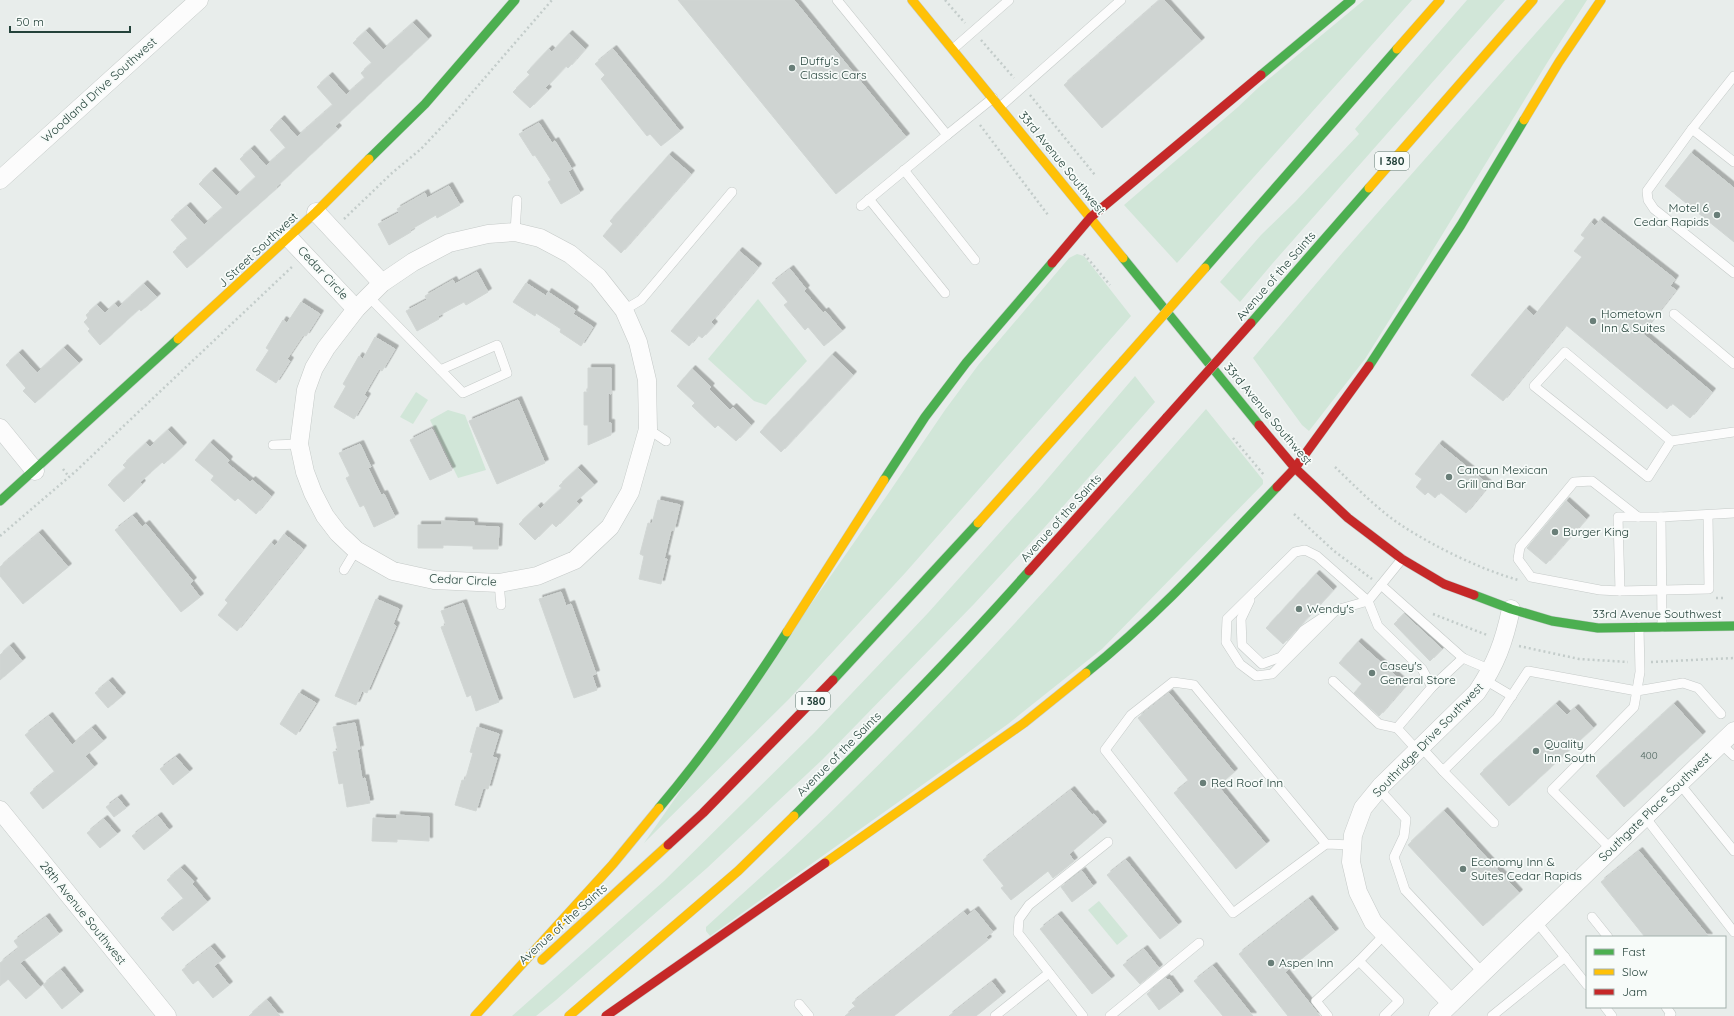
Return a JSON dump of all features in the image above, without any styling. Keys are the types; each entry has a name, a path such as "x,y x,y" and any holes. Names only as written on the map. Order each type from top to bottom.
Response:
{"main road":[{"name":"J Street Southwest","path":"0,501 35,471 316,212 425,104 515,0"},
{"name":"33rd Avenue Southwest","path":"912,0 1295,468 1348,518 1402,560 1444,584 1511,609 1552,621 1598,628 1734,626"},
{"path":"475,1016 613,864 690,771 759,675 926,417 966,363 1091,217 1351,0"},
{"name":"Avenue of the Saints","path":"536,965 703,813 822,692 945,559 1123,361 1440,0"},
{"name":"Avenue of the Saints","path":"569,1016 738,871 862,748 994,611 1251,323 1533,0"},
{"path":"606,1016 1024,723 1117,648 1193,576 1295,468 1371,364 1461,225 1559,62 1601,0"},
{"name":"Avenue of the Saints","path":"478,1016 524,975"}],"street":[{"name":"Woodland Drive Southwest","path":"0,180 199,0"},
{"path":"316,212 382,284"},
{"name":"Cedar Circle","path":"515,232 540,238 570,254 598,277 624,310 638,342 647,380 648,430 630,492 610,527 575,560 537,576 499,583 434,580 393,571 356,550 338,533 325,516 305,472 299,444 306,390 314,368 326,348 362,302 382,284 413,262 449,243 488,234 515,232"},
{"name":"Cedar Circle","path":"289,238 362,302"},
{"path":"0,428 35,471"},
{"name":"Southridge Drive Southwest","path":"1447,1011 1386,934 1373,922 1358,892 1351,862 1353,835 1363,808 1379,788 1477,692 1488,675 1504,641 1511,609"},
{"name":"Southgate Place Southwest","path":"1447,1011 1536,921 1734,731"},
{"name":"28th Avenue Southwest","path":"0,810 167,1016"}],"lane":[{"path":"837,0 947,135"},
{"path":"953,49 1009,0"},
{"path":"1000,107 1121,0"},
{"path":"1734,76 1692,129 1647,191 1648,200 1654,209 1734,273"},
{"path":"861,206 993,98"},
{"path":"1692,129 1734,162"},
{"path":"904,170 975,260"},
{"path":"624,310 641,300 732,192"},
{"path":"869,199 945,293"},
{"path":"515,232 517,200"},
{"path":"362,302 440,370 463,393 507,373 497,345 440,370"},
{"path":"1674,314 1734,364"},
{"path":"1671,441 1648,477 1534,386 1565,352 1671,441 1734,432"},
{"path":"648,430 666,441"},
{"path":"273,445 299,444"},
{"path":"1638,517 1592,481 1574,482 1520,547 1518,559 1531,577 1600,590 1709,589 1708,515"},
{"path":"1620,591 1618,517 1734,514"},
{"path":"1662,517 1662,627"},
{"path":"344,570 356,550"},
{"path":"1336,610 1272,674 1256,676 1240,664 1226,642 1227,619 1295,552 1305,550 1318,556 1368,601 1378,626 1422,669 1432,686"},
{"path":"1252,595 1241,619 1242,645 1262,664 1281,657 1304,630 1336,610 1368,601 1402,560"},
{"path":"499,583 501,605"},
{"path":"1381,585 1463,658 1488,675 1512,696"},
{"path":"1611,849 1552,790 1634,707 1640,672 1639,627"},
{"path":"1397,728 1432,686 1463,658"},
{"path":"1443,771 1497,718 1528,671 1637,691 1684,683 1698,688 1721,714"},
{"path":"1333,681 1379,724 1397,728 1443,771 1494,823"},
{"path":"1326,844 1194,685 1173,682 1131,715 1106,750 1233,913 1326,844 1352,845"},
{"path":"1721,744 1734,756"},
{"path":"1679,783 1734,851"},
{"path":"1379,788 1406,819 1404,836 1394,857 1405,890 1483,973"},
{"path":"1645,816 1734,932"},
{"path":"1083,1016 1018,933 1019,919 1029,905 1108,842"},
{"path":"1592,917 1607,936"},
{"path":"1536,921 1586,984"},
{"path":"1328,1016 1316,1001 1360,961 1386,934"},
{"path":"1110,1016 1199,943"},
{"path":"1492,1016 1564,957"},
{"path":"1360,961 1399,1001 1384,1016"},
{"path":"995,1016 1049,973"},
{"path":"800,1004 809,1016"},
{"path":"1606,1008 1612,1016"},
{"path":"1667,1008 1671,1014 1669,1016"}],"path":[{"path":"343,220 392,173 421,149 452,117 552,0"},
{"path":"972,115 1048,215"},
{"path":"1084,254 1110,285"},
{"path":"0,536 69,477 300,260"},
{"path":"1233,438 1266,477"},
{"path":"62,468 69,477"}],"green space":[{"path":"1364,0 1412,0 1177,263 1124,205 1238,107 1259,87"},
{"path":"1467,0 1505,0 1240,302 1220,282 1261,235 1295,202 1359,134 1355,129"},
{"path":"1565,0 1587,0 1365,359 1309,431 1302,425 1253,358 1343,252"},
{"path":"1077,254 1084,256 1131,316 906,572 789,699 644,843 945,410 979,364 1069,258"},
{"path":"758,299 807,361 766,405 754,401 708,359"},
{"path":"1135,376 1155,402 1044,528 974,604 823,759 707,868 536,1016 512,1016 664,881 814,733 928,613 1038,490"},
{"path":"416,392 428,400 413,424 400,417"},
{"path":"1206,409 1263,480 1263,484 1102,649 1008,724 710,936 706,931 706,927 796,845 896,748 987,653 1075,557"},
{"path":"448,410 465,415 486,470 458,478 430,420"},
{"path":"1099,901 1128,936 1117,945 1088,910"}],"building":[{"name":"Duffy's Classic Cars","path":"678,0 794,0 906,137 836,194"},
{"path":"1160,0 1164,0 1201,41 1102,128 1064,85"},
{"path":"413,23 428,39 335,126 338,129 276,187 277,188 187,268 173,252 188,239 171,220 187,206 204,225 223,208 199,184 212,171 236,196 256,177 240,159 251,149 266,166 286,148 270,130 281,119 297,137 333,105 317,87 329,76 346,95 365,78 361,73 372,63 353,43 366,31 383,50"},
{"path":"569,34 585,49 568,68 566,66 545,88 548,90 530,108 513,92 530,75 527,72 549,49 552,52"},
{"path":"613,49 680,131 661,146 650,134 647,136 601,79 605,75 595,64"},
{"path":"539,123 552,143 555,141 572,169 568,171 580,193 561,204 548,182 551,180 519,134"},
{"name":"Motel 6 Cedar Rapids","path":"1691,153 1734,188 1734,242 1665,186"},
{"path":"669,155 691,174 621,253 603,236 613,224 610,221"},
{"path":"449,186 460,205 437,218 436,215 410,230 411,232 389,245 378,224 399,213 397,209 425,193 427,198"},
{"name":"Hometown Inn & Suites","path":"1600,220 1675,279 1670,286 1676,290 1642,333 1712,392 1690,418 1672,403 1667,409 1566,325 1503,401 1471,375 1526,309 1534,316 1582,257 1574,251 1585,238 1581,235 1591,222 1595,226"},
{"path":"739,251 758,267 711,322 714,325 702,338 698,335 689,346 671,331"},
{"path":"790,269 806,289 804,291 823,313 825,311 842,331 824,346 808,327 805,330 784,305 788,302 772,283"},
{"path":"477,272 488,292 466,305 464,302 438,316 439,319 417,331 406,311 427,300 425,296 453,280 455,284"},
{"path":"526,283 546,296 548,292 575,310 573,314 593,327 581,346 560,332 561,329 536,313 535,316 513,302"},
{"path":"144,284 157,297 141,311 139,309 100,345 88,331 90,329 84,322 88,318 86,315 97,305 105,313 115,304 118,308"},
{"path":"301,302 320,314 306,336 303,335 287,359 290,361 276,383 256,370 269,350 266,348 283,320 287,323"},
{"path":"375,337 395,349 382,371 379,369 364,395 367,397 354,419 334,407 346,386 343,384 359,356 363,359"},
{"path":"64,348 79,363 35,403 23,391 26,388 6,365 19,353 37,373"},
{"path":"832,355 853,375 781,452 760,432"},
{"path":"588,368 611,368 611,394 608,393 608,423 611,423 611,435 588,445 588,425 584,425 584,392 588,392"},
{"path":"692,369 711,387 709,389 730,410 733,407 751,425 736,441 718,425 715,428 692,406 695,403 677,386"},
{"path":"518,400 545,463 497,484 469,421"},
{"path":"432,429 452,470 430,480 410,440"},
{"path":"168,430 183,446 164,464 162,462 140,482 142,484 124,502 108,485 126,468 123,465 146,443 150,447"},
{"path":"210,443 229,460 227,463 250,482 252,480 271,496 256,514 238,498 235,501 211,480 214,476 195,460"},
{"path":"360,444 371,467 368,468 381,495 384,494 395,517 374,527 364,505 360,507 346,478 350,476 339,453"},
{"name":"Cancun Mexican Grill and Bar","path":"1439,444 1489,485 1466,513 1440,492 1435,498 1428,492 1425,495 1416,487 1422,479 1415,474"},
{"path":"578,468 594,485 576,501 579,504 556,527 552,523 535,540 519,524 538,506 540,509 562,488 559,486"},
{"path":"658,500 680,505 674,530 671,530 664,559 667,559 661,584 639,579 644,556 640,554 648,523 652,524"},
{"name":"Burger King","path":"1566,501 1586,519 1546,564 1527,548"},
{"path":"133,516 142,527 146,524 193,581 190,584 200,597 181,612 115,530"},
{"path":"442,521 474,522 474,526 499,527 498,549 473,549 473,546 443,545 443,548 418,548 418,525 442,525"},
{"path":"39,533 68,567 23,604 0,576 0,567"},
{"path":"284,534 303,549 237,631 218,615 228,603 225,600 271,543 275,546"},
{"name":"Wendy's","path":"1316,574 1333,590 1283,644 1266,628"},
{"path":"561,592 566,606 571,604 596,674 592,675 597,690 574,698 539,599"},
{"path":"376,599 399,609 393,624 396,626 367,693 362,691 356,705 335,696"},
{"path":"463,603 499,702 476,711 471,695 467,697 441,627 446,625 441,611"},
{"name":"Casey's General Store","path":"1404,614 1442,649 1430,661 1394,624"},
{"name":"Casey's General Store","path":"1358,642 1406,685 1379,716 1354,693 1362,684 1339,663"},
{"path":"10,646 22,661 0,680 0,655"},
{"path":"109,681 122,696 108,708 95,693"},
{"path":"299,693 316,703 296,735 280,724"},
{"name":"Red Roof Inn","path":"1169,693 1234,772 1218,786 1266,844 1236,869 1174,793 1189,781 1138,718"},
{"name":"Quality Inn South","path":"1556,704 1567,715 1575,708 1593,728 1509,806 1480,774"},
{"path":"1674,704 1702,735 1624,807 1596,776"},
{"path":"49,716 72,745 92,728 103,741 85,756 94,767 43,809 30,793 55,772 25,735"},
{"path":"355,723 360,749 357,749 362,779 365,778 370,803 347,807 343,783 339,784 333,752 338,751 333,727"},
{"path":"477,727 499,734 492,757 497,758 488,789 483,788 476,811 455,805 462,780 465,781 473,753 470,752"},
{"path":"176,757 189,772 173,785 160,769"},
{"path":"1071,790 1092,815 1094,814 1103,825 1069,854 1074,861 1053,878 1048,871 1011,900 1001,888 1004,886 983,860"},
{"path":"118,798 126,808 114,817 106,807"},
{"name":"Economy Inn & Suites Cedar Rapids","path":"1444,811 1519,893 1483,926 1408,845"},
{"path":"397,815 429,817 429,841 397,839 397,842 372,841 373,818 397,819"},
{"path":"158,816 169,830 144,850 132,836"},
{"path":"104,819 117,834 100,848 87,833"},
{"path":"1639,851 1708,936 1644,936 1601,882"},
{"path":"1126,860 1178,925 1160,939 1107,875"},
{"path":"181,868 194,882 192,884 207,902 173,931 161,918 184,899 167,880"},
{"path":"1082,871 1093,886 1072,902 1061,887"},
{"name":"Aspen Inn","path":"1309,899 1335,932 1285,972 1320,1016 1288,1016 1239,954"},
{"path":"975,910 993,932 986,937 988,940 894,1016 845,1016 856,1007 852,1003 964,912 967,916"},
{"path":"1058,915 1111,979 1092,994 1040,929"},
{"path":"46,917 59,934 20,963 40,987 26,999 8,979 0,986 0,963 19,948 14,941"},
{"path":"211,947 222,960 214,966 229,985 213,998 198,980 193,984 182,970"},
{"path":"1144,949 1159,968 1140,984 1123,965"},
{"path":"1213,966 1253,1016 1223,1016 1194,981"},
{"path":"61,970 80,994 62,1009 43,985"},
{"path":"1166,978 1168,980 1169,979 1180,994 1159,1010 1147,994"},
{"path":"992,982 1002,995 976,1016 949,1016"},
{"path":"267,1000 280,1016 249,1016"}],"traffic: fast":[{"path":"369,159 425,104 515,0"},
{"path":"1261,75 1351,0"},
{"path":"1205,268 1397,49"},
{"path":"1369,366 1461,225 1524,120"},
{"path":"1251,323 1369,188"},
{"path":"1123,258 1259,425"},
{"path":"884,480 925,417 966,363 1052,263"},
{"path":"0,501 178,339"},
{"path":"1086,673 1112,652 1161,606 1277,487"},
{"path":"833,680 978,523"},
{"path":"794,816 943,665 1029,571"},
{"path":"1474,595 1511,609 1552,621 1598,628 1734,626"},
{"path":"659,808 726,722 787,632"}],"traffic: slow":[{"path":"912,0 1123,258"},
{"path":"1397,49 1440,0"},
{"path":"1369,188 1533,0"},
{"path":"1524,120 1559,62 1601,0"},
{"path":"178,339 316,212 369,159"},
{"path":"1123,361 1205,268"},
{"path":"978,523 1123,361"},
{"path":"787,632 884,480"},
{"path":"825,863 1024,723 1086,673"},
{"path":"475,1016 613,864 659,808"},
{"path":"569,1016 738,871 794,816"},
{"path":"542,960 668,845"}],"traffic: jam":[{"path":"1052,263 1091,217 1261,75"},
{"path":"1167,417 1251,323"},
{"path":"1277,487 1295,468 1369,366"},
{"path":"1029,571 1167,417"},
{"path":"1259,425 1295,468 1348,518 1402,559 1444,584 1474,595"},
{"path":"668,845 703,813 833,680"},
{"path":"606,1016 825,863"}],"place":[{"name":"Duffy's Classic Cars","path":"792,68"},
{"name":"Motel 6 Cedar Rapids","path":"1717,215"},
{"name":"Hometown Inn & Suites","path":"1593,321"},
{"name":"Cancun Mexican Grill and Bar","path":"1449,477"},
{"name":"Burger King","path":"1555,532"},
{"name":"Wendy's","path":"1299,609"},
{"name":"Casey's General Store","path":"1372,673"},
{"name":"Quality Inn South","path":"1536,751"},
{"name":"Red Roof Inn","path":"1203,783"},
{"name":"Economy Inn & Suites Cedar Rapids","path":"1463,869"},
{"name":"Aspen Inn","path":"1271,963"}]}
